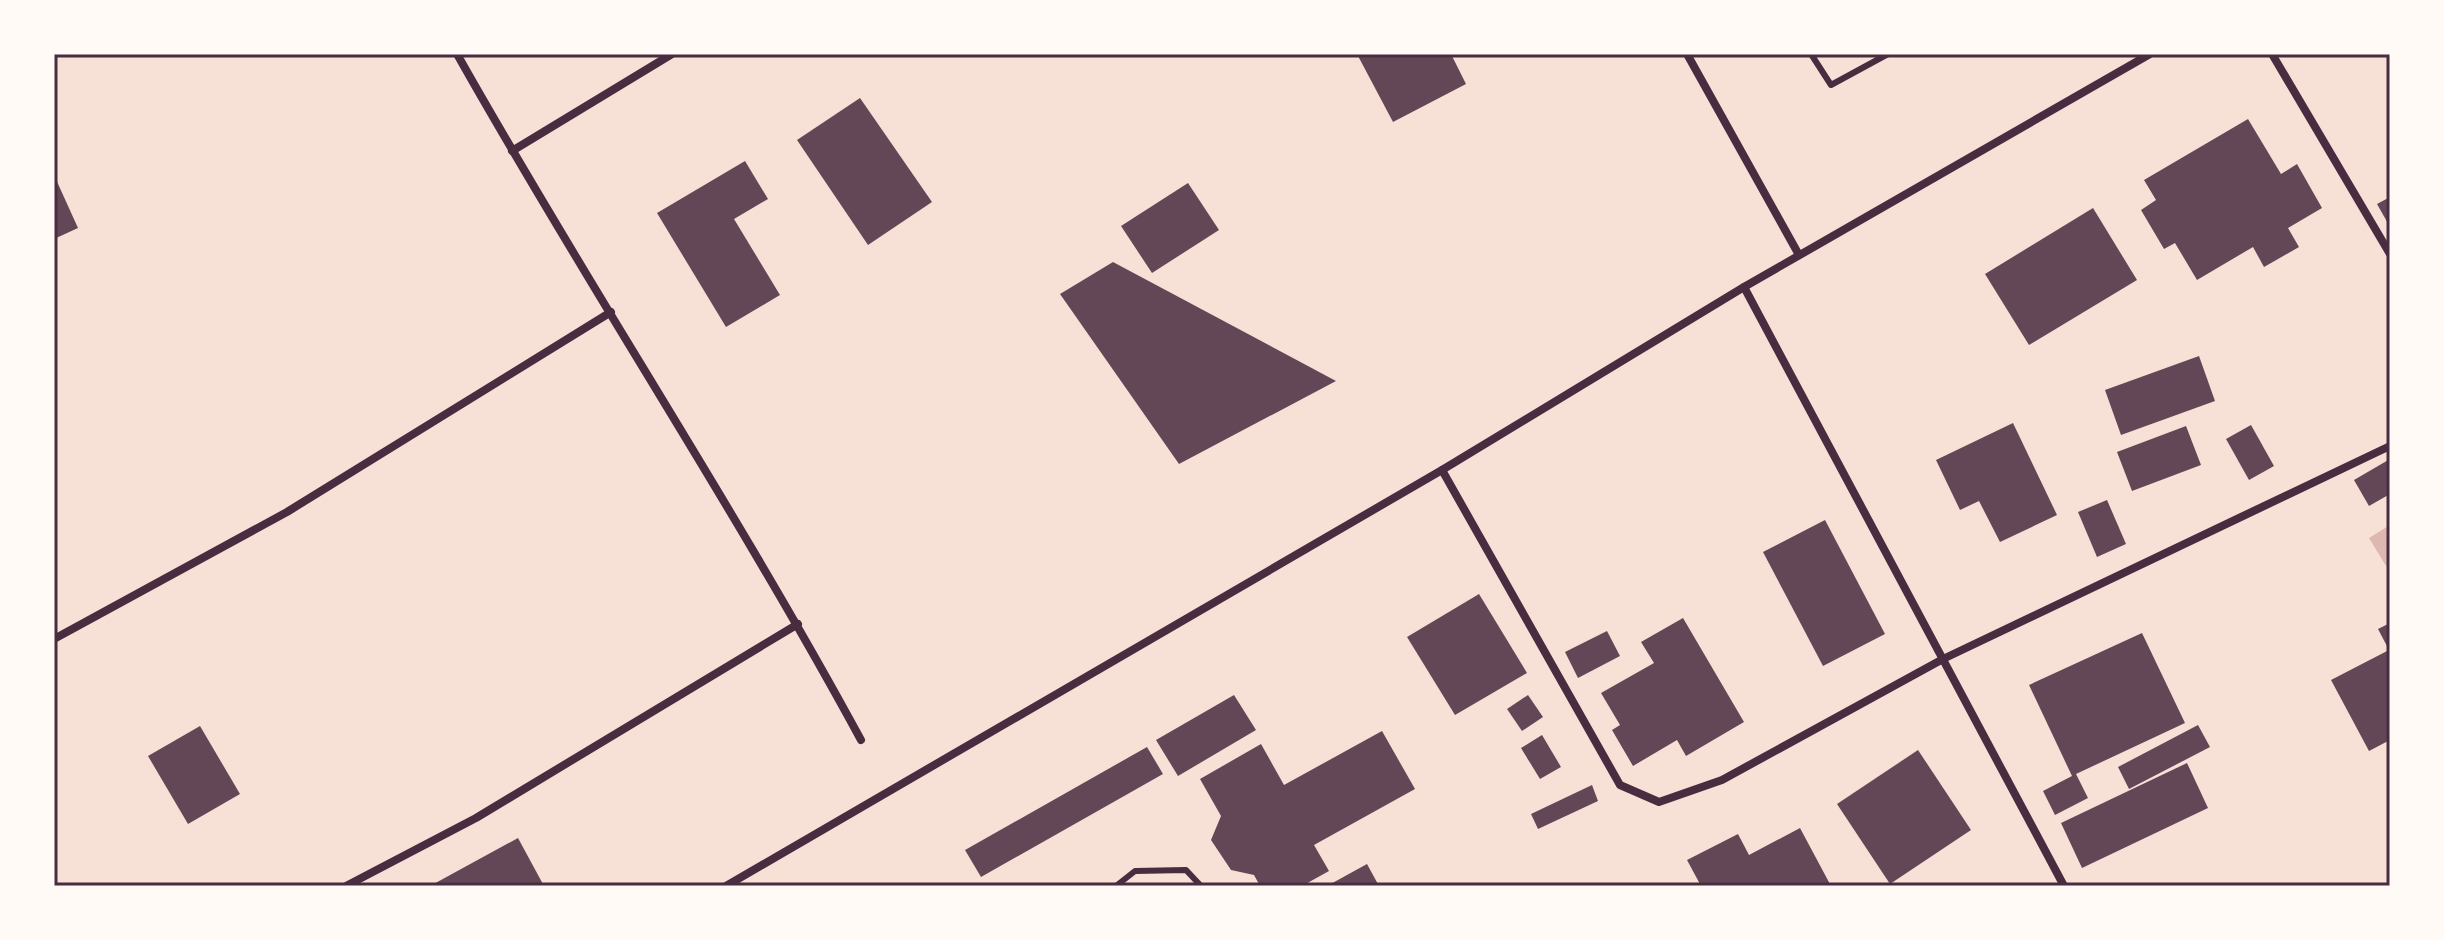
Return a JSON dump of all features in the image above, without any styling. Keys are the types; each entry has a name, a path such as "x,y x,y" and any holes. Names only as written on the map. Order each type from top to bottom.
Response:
{"street":[{"path":"457,54 512,151 798,624 861,740"},
{"path":"512,151 672,54"},
{"path":"1687,54 1799,255"},
{"path":"726,886 1442,470 1744,287 2150,54"},
{"path":"2272,54 2390,254"},
{"path":"1744,287 2064,886"},
{"path":"54,639 287,512 611,312"},
{"path":"1442,470 1620,785 1659,802 1722,780 1943,659 2390,446"},
{"path":"346,886 476,818 798,624"}],"lane":[{"path":"1811,54 1831,85 1888,54"},
{"path":"1116,886 1135,871 1186,870 1201,886"}],"shaded area":[{"path":"2390,525 2390,563 2386,566 2369,538"}],"building":[{"path":"1357,54 1451,54 1466,84 1393,122"},
{"path":"860,98 932,202 868,245 797,140"},
{"path":"2248,119 2281,174 2297,164 2322,208 2288,228 2299,247 2264,267 2253,247 2197,280 2175,243 2164,249 2141,210 2156,200 2144,180"},
{"path":"745,161 768,199 734,219 780,295 726,327 657,213"},
{"path":"54,175 78,228 54,239"},
{"path":"1188,183 1219,230 1152,273 1121,226"},
{"path":"2390,197 2390,227 2377,204"},
{"path":"2093,208 2137,280 2029,345 1985,274"},
{"path":"1113,262 1336,381 1179,464 1060,294"},
{"path":"2199,356 2215,401 2121,435 2105,390"},
{"path":"2013,423 2057,515 2000,542 1979,501 1960,510 1936,460"},
{"path":"2251,425 2274,466 2249,480 2226,439"},
{"path":"2186,426 2201,465 2132,491 2117,452"},
{"path":"2390,459 2390,494 2369,506 2354,480"},
{"path":"2107,500 2126,544 2097,557 2078,512"},
{"path":"1825,520 1885,634 1823,666 1763,552"},
{"path":"1479,594 1527,673 1455,715 1407,637"},
{"path":"1683,618 1744,722 1686,756 1677,740 1633,766 1612,730 1620,725 1601,693 1654,663 1641,642"},
{"path":"2390,623 2390,740 2369,751 2331,680 2389,650 2378,629"},
{"path":"1607,631 1620,656 1578,678 1565,652"},
{"path":"2142,633 2185,723 2076,774 2088,798 2055,815 2043,791 2072,776 2029,685"},
{"path":"1234,695 1256,730 1178,776 1156,740"},
{"path":"1528,695 1543,717 1522,731 1507,709"},
{"path":"2198,725 2210,747 2129,789 2118,767"},
{"path":"200,726 240,794 188,824 148,756"},
{"path":"1382,731 1415,789 1314,845 1329,871 1302,886 1260,886 1254,875 1231,870 1211,840 1221,816 1200,779 1261,744 1284,785"},
{"path":"1542,735 1561,767 1540,779 1521,748"},
{"path":"1147,747 1163,774 981,877 965,850"},
{"path":"1918,750 1971,830 1890,884 1837,804"},
{"path":"2187,763 2208,808 2082,868 2061,823"},
{"path":"1592,785 1598,801 1538,829 1531,814"},
{"path":"1800,828 1831,886 1701,886 1687,860 1738,834 1749,855"},
{"path":"518,838 544,886 430,886"},
{"path":"1367,864 1379,886 1327,886"}]}
